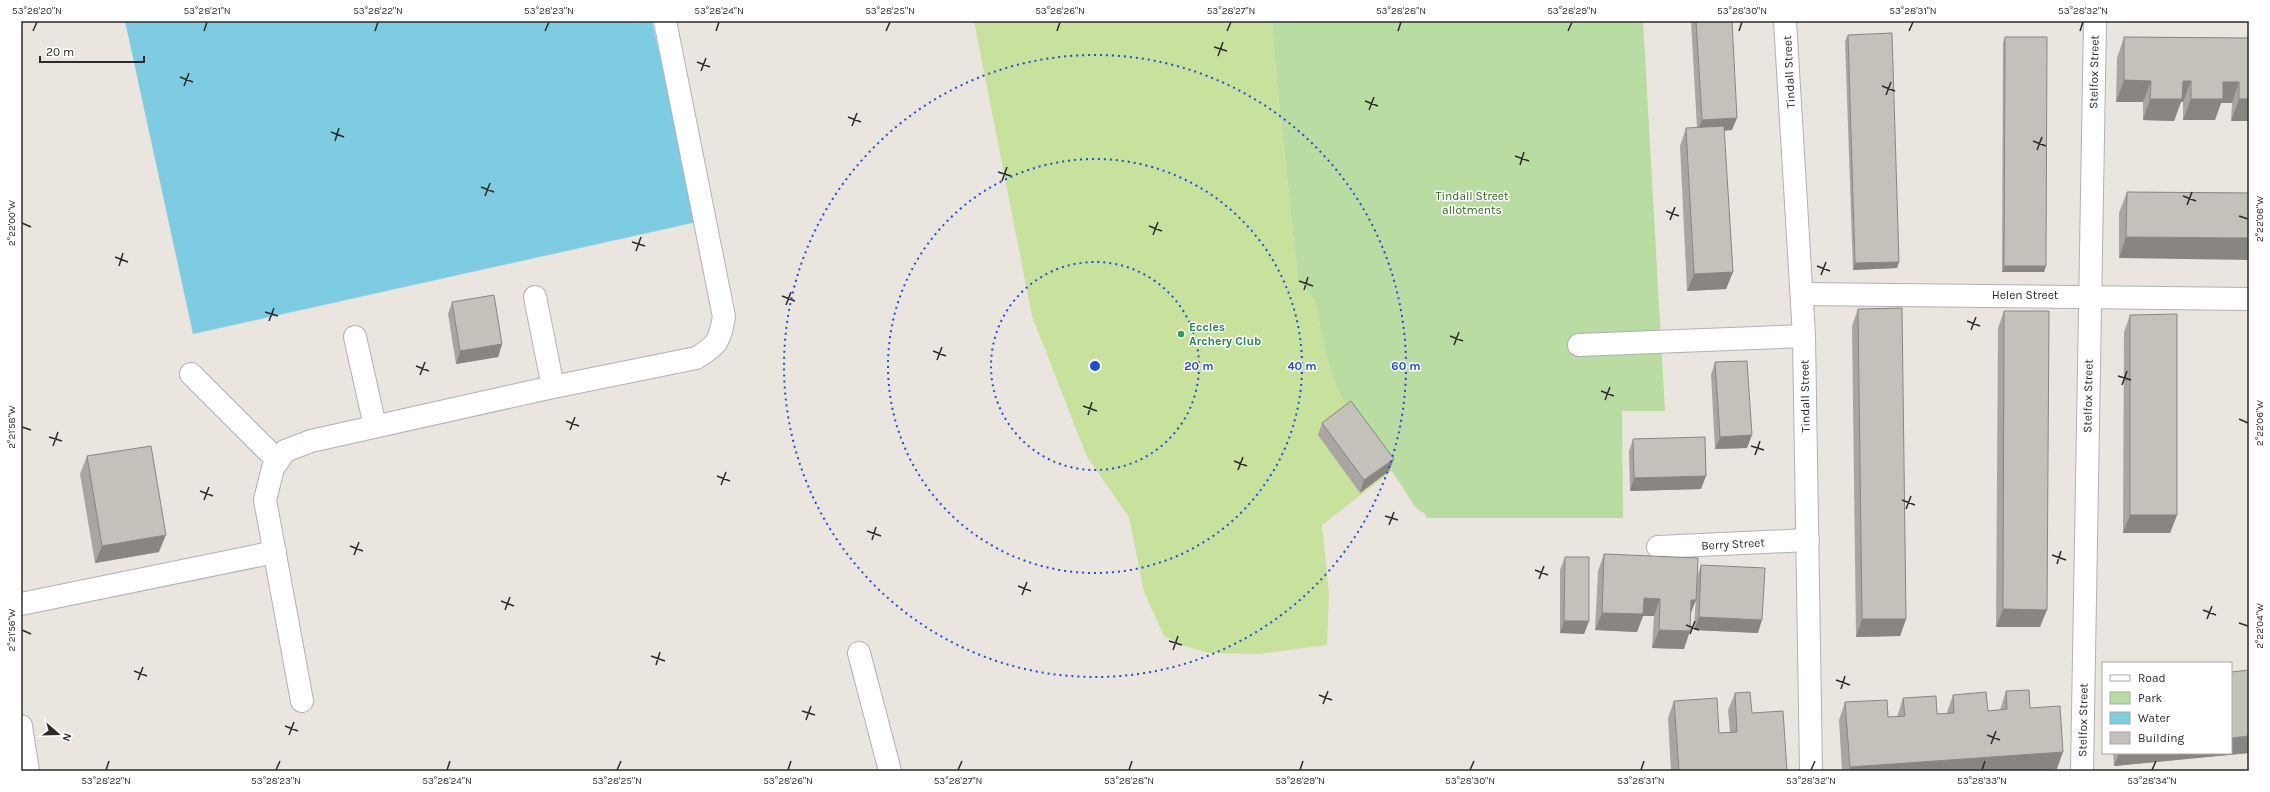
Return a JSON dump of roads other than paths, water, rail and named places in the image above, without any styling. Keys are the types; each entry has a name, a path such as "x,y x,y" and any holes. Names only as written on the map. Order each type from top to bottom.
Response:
{"street":[{"path":"302,701 265,500 273,468 285,451 310,440 553,387 696,358 713,348 720,336 724,317 665,21"},
{"name":"Tindall Street","path":"1786,21 1804,336 1811,771"},
{"name":"Stelfox Street","path":"2082,771 2095,21"},
{"name":"Helen Street","path":"1802,294 2090,296 2249,299"},
{"path":"535,297 553,387"},
{"path":"1579,345 1804,336"},
{"path":"355,337 375,426"},
{"path":"191,374 278,461"},
{"name":"Berry Street","path":"1658,547 1808,540"},
{"path":"21,604 275,552"},
{"path":"860,653 890,771"},
{"path":"21,726 28,771"}],"water":[{"path":"125,21 652,21 697,222 193,334"}],"place":[{"name":"Eccles Archery Club","path":"1181,334"}],"park label":[{"name":"Tindall Street allotments","path":"1472,203"}]}
